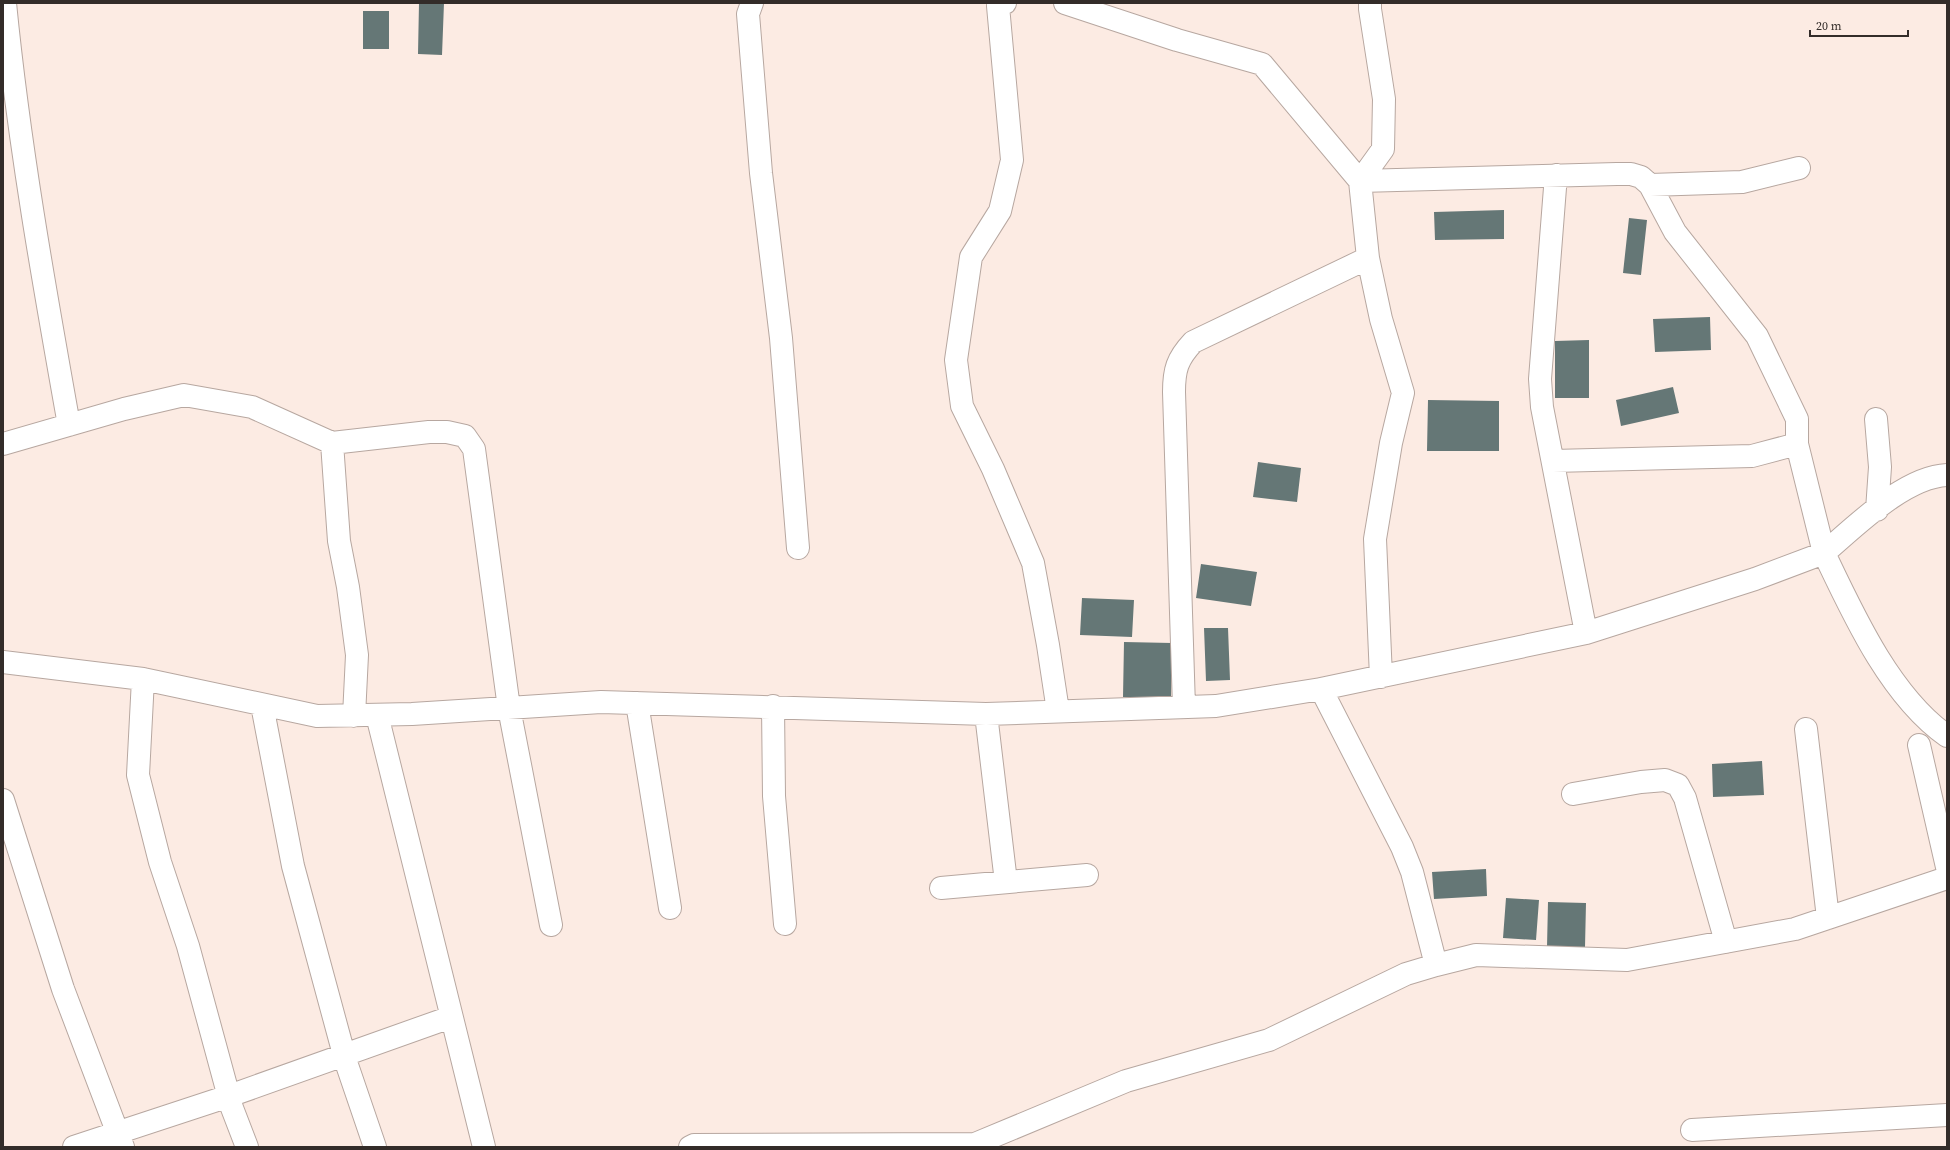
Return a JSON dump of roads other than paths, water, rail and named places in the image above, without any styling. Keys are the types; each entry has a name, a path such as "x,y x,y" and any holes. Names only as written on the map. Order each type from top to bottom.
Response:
{"street":[{"path":"5,3 18,116 44,288 69,425"},
{"path":"752,3 748,14 760,165 781,338 798,548"},
{"path":"1065,3 1177,40 1262,64 1360,181 1368,258 1381,318 1403,393 1391,443 1375,539 1381,677"},
{"path":"1360,181 1383,149 1384,100 1370,3"},
{"path":"998,4 1012,160 1000,210 971,257 956,360 962,406 993,469 1032,563 1048,645 1058,712"},
{"path":"1650,185 1742,182 1799,168"},
{"path":"1360,181 1631,174 1641,177 1650,185 1675,232 1758,336 1797,419 1797,444 1824,553 1846,598 1892,680 1934,727 1947,736"},
{"path":"1556,175 1540,379 1542,407 1586,633"},
{"path":"1184,707 1174,392 1174,373 1181,355 1193,342 1368,258"},
{"path":"3,444 124,409 184,395 252,407 332,443 429,432 447,432 465,436 474,449 510,708 551,925"},
{"path":"1876,419 1880,467 1877,510"},
{"path":"332,443 339,541 348,587 357,654 354,716"},
{"path":"1552,461 1752,456 1797,444"},
{"path":"3,662 143,679 317,716 377,715 601,702 773,706 986,714 1216,706 1321,689 1586,633 1755,579 1824,553 1902,490 1922,480 1947,476"},
{"path":"143,679 138,775 160,862 188,946 229,1096 247,1147"},
{"path":"1321,689 1402,847 1412,872 1436,965"},
{"path":"637,703 670,908"},
{"path":"262,705 293,866 344,1055 375,1147"},
{"path":"773,706 774,796 785,924"},
{"path":"986,714 1006,882"},
{"path":"377,715 484,1147"},
{"path":"1806,729 1828,918"},
{"path":"1919,745 1947,867"},
{"path":"1573,794 1665,780 1678,785 1685,798 1726,942"},
{"path":"3,800 64,989 120,1140"},
{"path":"941,888 1087,875"},
{"path":"690,1147 702,1145 975,1144 1126,1081 1269,1040 1406,974 1436,965 1476,955 1626,960 1795,929 1947,878"},
{"path":"74,1147 120,1140 229,1096 452,1017"},
{"path":"1692,1130 1947,1115"}]}
